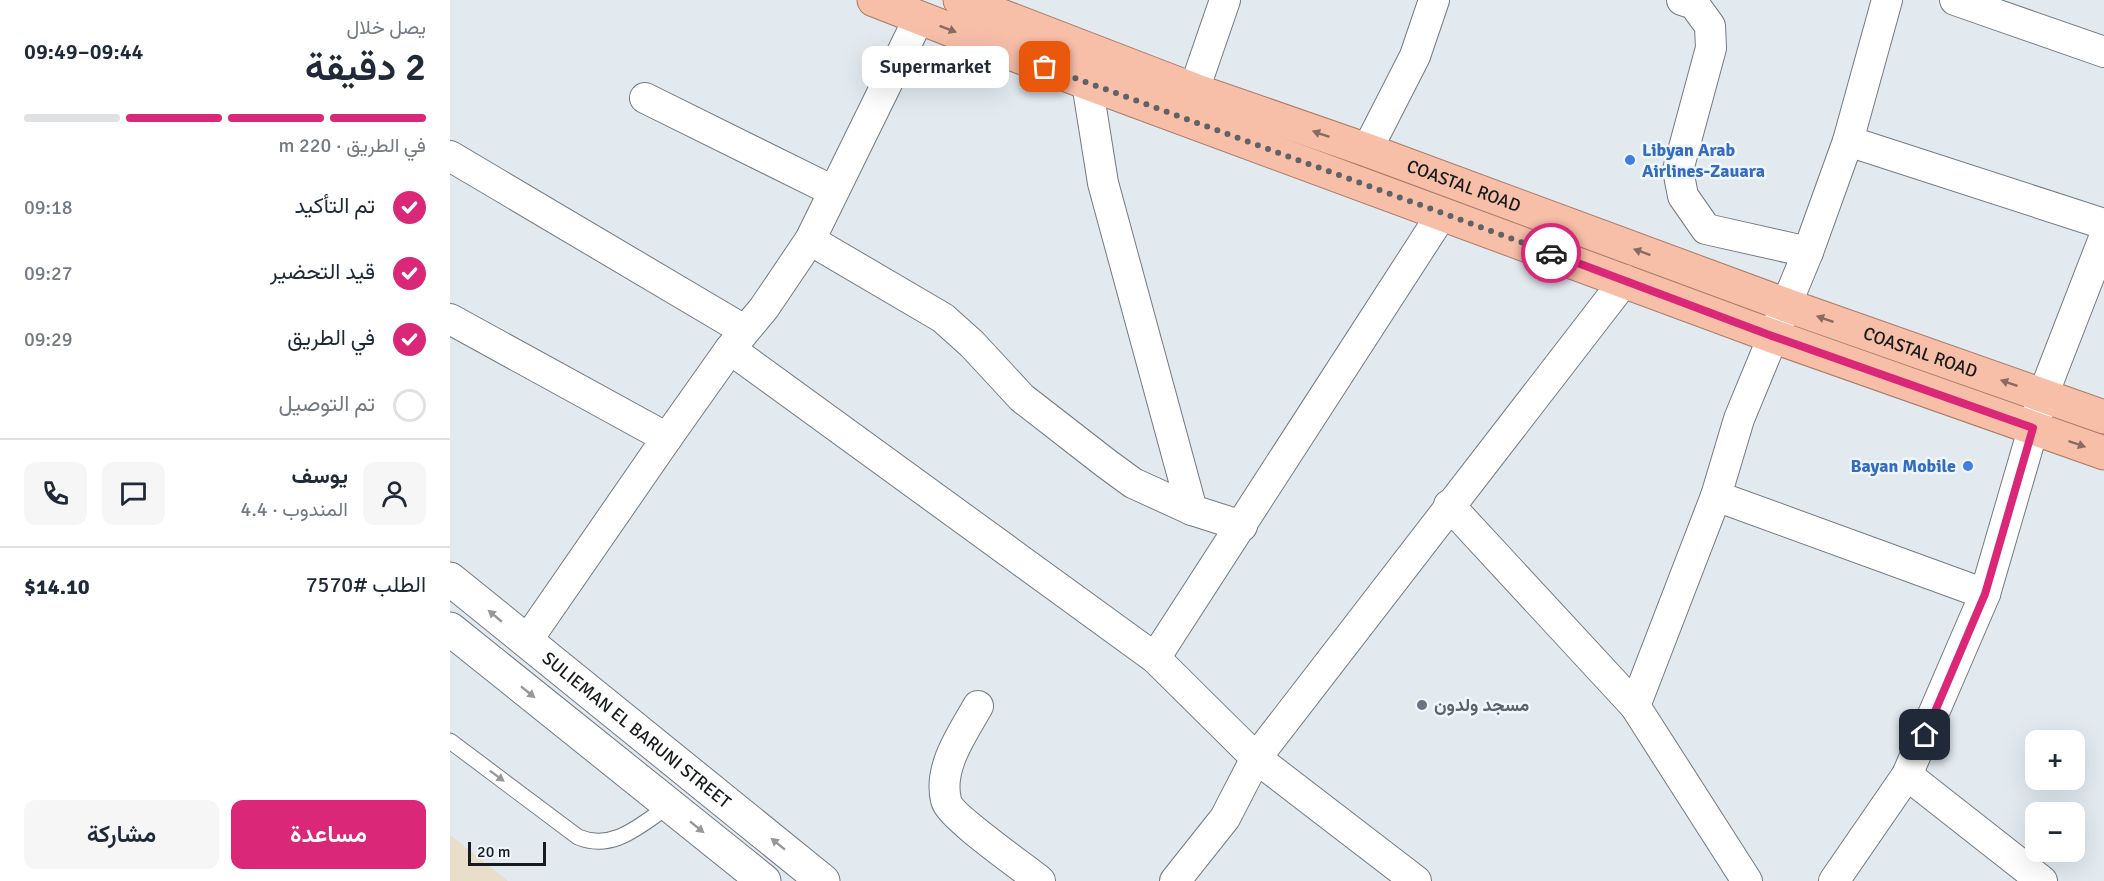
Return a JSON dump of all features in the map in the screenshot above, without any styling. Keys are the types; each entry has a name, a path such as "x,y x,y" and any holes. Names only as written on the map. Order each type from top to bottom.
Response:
{"highway":[{"name":"COASTAL ROAD","path":"874,0 1087,83 1772,336 2104,453"},
{"name":"COASTAL ROAD","path":"960,0 1194,90 1367,150 1786,305 2104,417"}],"street":[{"path":"1194,90 1225,0"},
{"path":"1367,150 1415,56 1434,0"},
{"path":"1682,0 1694,4 1710,26 1711,48 1678,170 1683,196 1706,229 1809,252"},
{"path":"1635,706 1716,496 1739,419 1809,252 1848,141 1887,0"},
{"path":"1955,0 2104,52"},
{"path":"526,642 667,438 737,340 764,308 810,240 919,18"},
{"path":"1087,83 1103,183 1192,510"},
{"path":"645,98 833,191"},
{"path":"1848,141 2104,224"},
{"path":"450,156 737,340 1155,658 1256,758 1416,881"},
{"path":"1155,658 1442,214"},
{"path":"1834,881 1907,775 1985,594 2043,395 2104,238"},
{"path":"810,240 943,318 972,344 1022,398 1133,483 1192,510 1242,526"},
{"path":"1175,881 1225,818 1256,758 1625,280"},
{"path":"450,319 667,438"},
{"path":"1716,496 1985,594"},
{"path":"1449,506 1635,706 1747,881"},
{"name":"SULIEMAN EL BARUNI STREET","path":"450,579 823,881"},
{"name":"SULIEMAN EL BARUNI STREET","path":"450,628 764,881"},
{"path":"978,706 952,751 946,781 946,802 960,821 1040,881"},
{"path":"1907,775 2042,881"}],"lane":[{"path":"450,741 578,837 589,842 600,843 622,837 670,805"}],"shaded area":[{"path":"450,835 508,881 450,881"}],"way so far":[{"path":"1045,67 1551,253"}],"place":[{"name":"Supermarket","path":"1045,67"},
{"name":"Libyan Arab Airlines-Zauara","path":"1630,160"},
{"name":"Bayan Mobile","path":"1968,466"},
{"name":"مسجد ولدون","path":"1422,705"}],"route":[{"path":"1551,253 1772,336 2033,428 1985,594 1925,735"}]}
